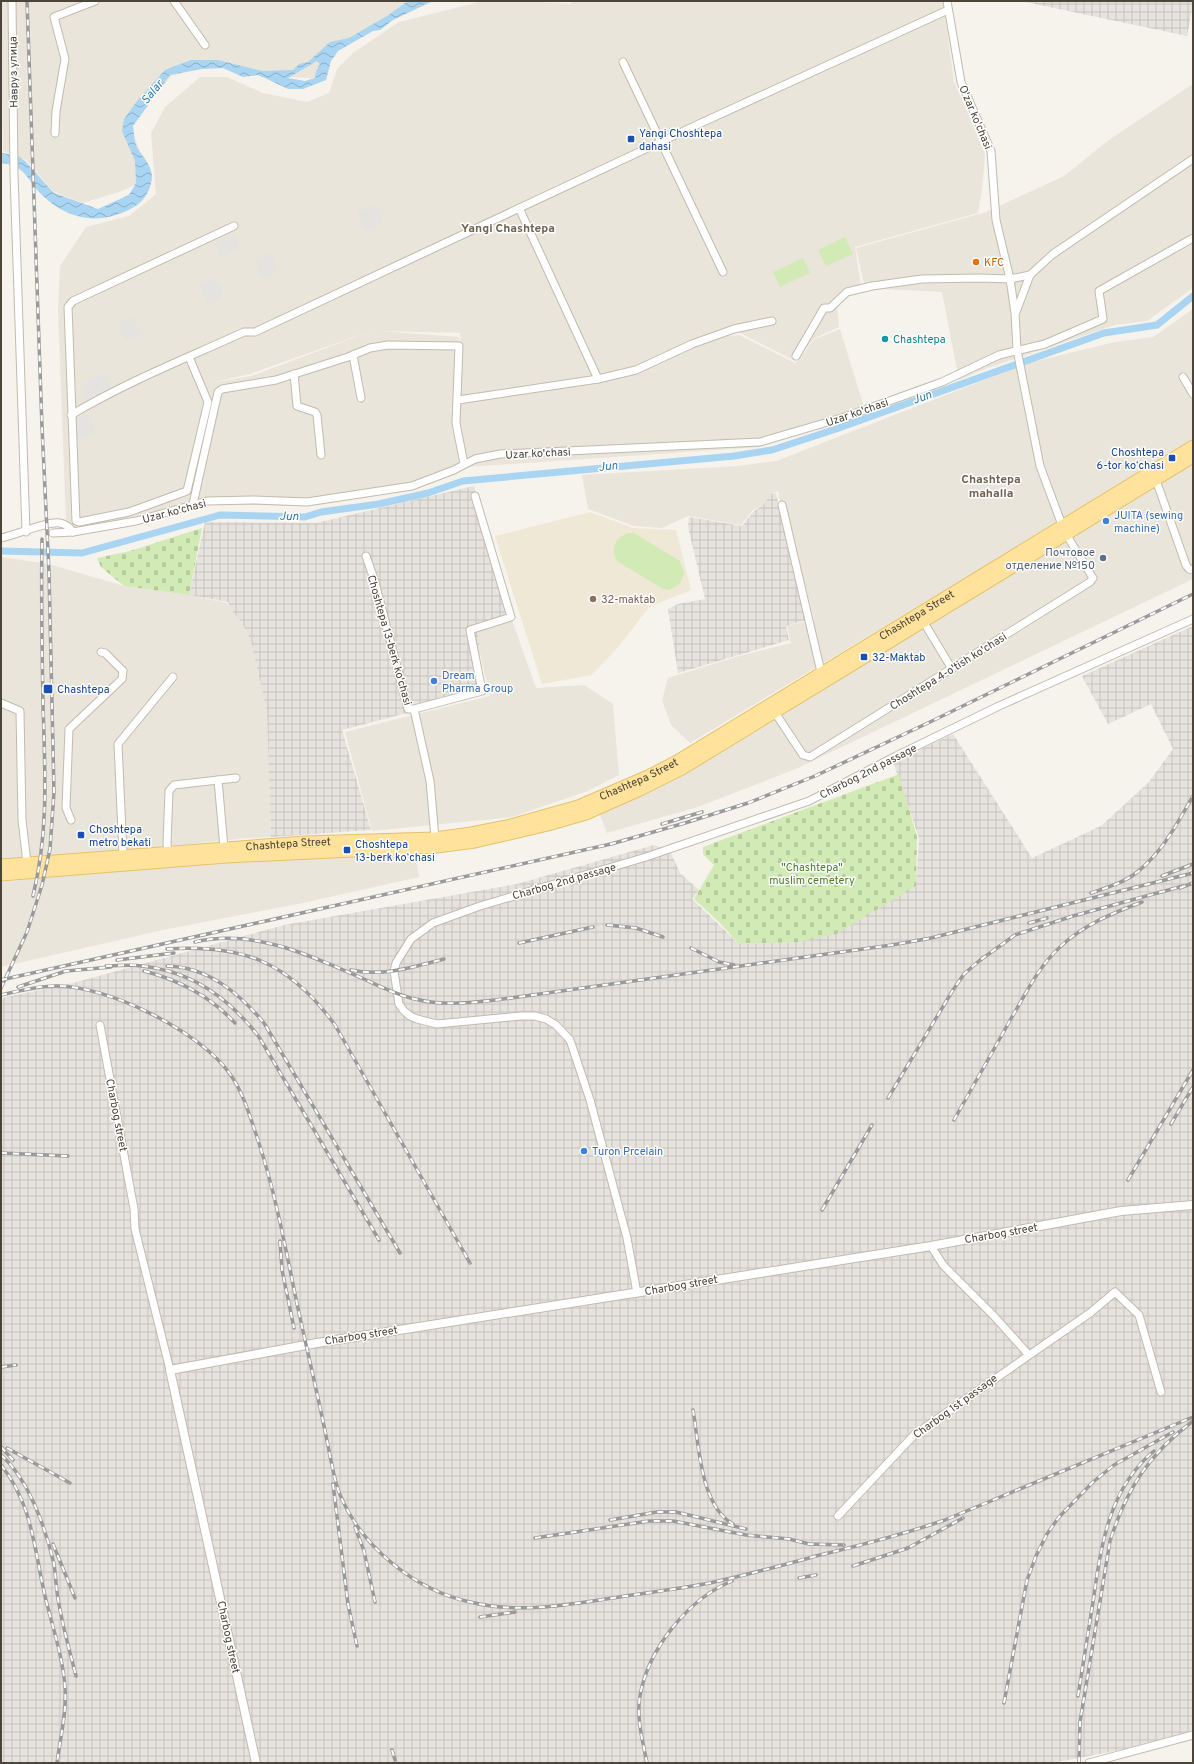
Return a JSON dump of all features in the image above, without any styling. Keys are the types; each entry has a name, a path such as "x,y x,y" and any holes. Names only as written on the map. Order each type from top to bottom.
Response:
{"main road":[{"name":"Chashtepa Street","path":"1,875 233,856 437,847 475,842 548,825 586,814 637,786 822,672 980,581 1064,530 1193,446"},
{"name":"Chashtepa Street","path":"1064,530 1156,480 1193,457"},
{"name":"Chashtepa Street","path":"1,865 304,842 435,838 478,832 543,817 637,786 682,769 774,711 923,621 980,581"}],"street":[{"name":"Навруз улица","path":"12,1 14,174 26,532"},
{"path":"55,133 56,111 65,59 54,17 95,1"},
{"path":"174,1 205,45"},
{"name":"O'zar ko'chasi","path":"947,1 961,82 991,151 996,220 1010,279"},
{"path":"71,415 86,406 189,357 244,332 255,332 660,142 948,10"},
{"path":"623,62 723,272"},
{"path":"1015,313 1030,275 1053,254 1193,159"},
{"path":"519,208 598,379"},
{"path":"1,538 26,532 50,523 60,523 68,526 72,531 76,521 68,307 73,301 234,226"},
{"name":"Uzar ko'chasi","path":"53,533 136,521 207,501 254,500 307,502 412,486 454,470 475,459 500,454 760,442 845,417 942,382 999,355 1018,353 1045,344 1103,319 1098,291 1193,238"},
{"path":"796,356 824,308 830,308 847,292 872,286 922,280 979,278 1010,279 1030,275"},
{"path":"1010,279 1015,313 1018,353 1040,466 1064,530"},
{"path":"458,400 598,379 636,370 692,344 734,329 772,321"},
{"path":"192,504 218,392 222,389 276,380 370,348 388,345 459,346 456,423 464,464"},
{"path":"353,355 361,398"},
{"path":"76,521 79,522 129,512 187,491 208,402 189,357"},
{"path":"294,374 297,406 315,412 317,415 321,454"},
{"path":"1184,378 1193,394"},
{"path":"1156,480 1186,565 1189,569 1193,570"},
{"path":"414,709 482,691 470,630 511,617 475,496"},
{"path":"782,505 822,672"},
{"name":"Choshtepa 4-o'tish ko'chasi","path":"774,711 803,755 807,758 952,669 1092,581 1091,575 1064,530"},
{"name":"Choshtepa 13-berk ko'chasi","path":"366,556 374,579 408,709 414,709 429,774 435,838"},
{"name":"Charbog 2nd passage","path":"637,1293 623,1223 590,1100 570,1040 556,1026 546,1019 535,1016 437,1024 410,1016 399,1004 394,971 396,963 411,939 433,923 480,906 646,857 809,801 896,756 999,706 1193,619"},
{"path":"923,621 952,669"},
{"path":"71,820 66,808 69,729 122,679 124,675 123,671 106,653 101,652"},
{"path":"123,855 118,744 173,677"},
{"path":"1,703 20,711 22,820 27,862"},
{"path":"168,852 169,791 174,785 236,778"},
{"path":"218,780 224,848"},
{"name":"Charbog street","path":"100,1025 134,1209 135,1229 170,1370 256,1763"},
{"name":"Charbog street","path":"170,1370 392,1330 637,1293 769,1270 931,1246 1121,1211 1193,1205"},
{"path":"931,1246 932,1250 943,1265 993,1315 1029,1355"},
{"name":"Chаrbog 1st passage","path":"838,1516 914,1435 1090,1313 1115,1292 1139,1315 1161,1392"},
{"path":"1089,1763 1113,1760 1193,1736"}],"shaded area":[{"path":"1,1 435,1 422,2 333,50 325,79 273,76 221,63 171,76 131,126 149,179 119,192 83,203 54,192 26,160 3,151"},
{"name":"Yangi Chashtepa","path":"483,1 522,1 570,4 573,1 943,1 954,81 985,154 982,190 978,213 855,247 861,286 837,303 839,327 815,338 795,361 736,331 720,337 739,335 795,363 815,339 840,329 866,414 760,447 467,467 412,487 307,506 197,504 190,502 73,532 66,523 58,311 60,266 86,227 129,216 156,194 151,133 165,107 200,77 227,77 263,93 307,102 329,93 337,69 353,53 399,22","holes":["374,330 251,376 210,383 250,374","381,331 460,333 460,397 602,376 623,368 602,377 460,398 459,337"]},
{"path":"1021,1 1193,1 1193,4 1187,36"},
{"path":"1193,84 1193,288 1147,321 1115,325 985,369 959,380 942,292 865,288 856,248 986,212 1064,176 1109,140"},
{"path":"376,204 384,222 365,231 357,212"},
{"path":"234,233 241,249 221,258 214,243"},
{"path":"270,253 278,271 262,279 254,261"},
{"path":"212,279 218,282 223,292 220,299 208,304 199,285"},
{"path":"1193,309 1193,441 690,743 671,725 662,700 668,678 739,656 791,643 787,626 814,619 783,502 780,502 778,491 771,494 763,505 753,510 741,525 688,516 662,528 634,526 588,509 582,475 738,466 776,461 1028,363 1115,342 1153,337"},
{"path":"132,316 141,335 130,340 124,339 118,327 119,323"},
{"path":"105,373 112,389 86,401 83,393 84,383"},
{"path":"88,414 97,432 77,441 76,418"},
{"path":"1193,461 1193,579 798,768 698,807 607,833 599,813 641,796 785,714"},
{"path":"474,486 508,615 478,633 483,693 342,730 371,830 271,837 267,712 251,641 242,623 230,608 228,602 189,595 205,522 316,523"},
{"path":"776,493 806,620 786,626 789,640 678,673 668,609 678,604 705,599 688,527 689,517 742,526 754,511 763,505 771,494"},
{"name":"32-maktab","path":"590,512 633,528 676,530 691,590 649,607 620,645 592,675 542,684 495,536"},
{"path":"1,557 49,564 124,586 189,595 227,603 242,623 251,641 267,712 271,837 247,838 1,862"},
{"path":"511,617 536,688 584,685 613,704 619,775 588,791 512,817 372,831 345,732 490,696 475,632"},
{"path":"1193,626 1193,1733 1158,1743 1052,1763 1,1763 1,998 73,983 284,925 517,884 654,845 670,851 680,873 699,890 692,899 739,944 798,942 916,886 919,838 893,762 953,734 1032,858 1101,826 1149,782 1173,749 1151,704 1108,724 1082,676"},
{"path":"415,853 419,877 303,903 163,930 1,967 1,882 189,863"}],"green space":[{"path":"845,237 853,254 826,266 818,250"},
{"path":"803,258 810,273 780,287 773,272"},
{"path":"202,528 189,595 124,586 101,567 97,558 130,551"},
{"path":"628,533 634,533 680,561 684,573 680,584 669,590 663,589 617,561 614,552 615,544 620,538"},
{"name":"\"Chashtepa\" muslim cemetery","path":"899,774 917,837 916,886 836,934 798,942 739,944 719,922 694,899 714,865 703,854 703,847"}],"water":[{"name":"Salar","path":"408,1 433,1 393,20 380,30 373,31 338,51 331,61 326,80 303,89 288,89 257,75 243,77 223,68 202,69 170,75 133,126 136,144 150,168 152,180 148,193 143,200 125,212 100,218 76,216 64,211 42,195 21,170 9,164 1,163 1,153 17,155 25,161 54,193 98,209 129,195 136,183 135,161 122,131 124,119 137,101 165,70 191,60 218,60 262,71 293,70 299,64 308,62 330,42 349,38 387,16","holes":["317,61 320,64 316,71 315,78 305,81 288,78"]}],"waterway":[{"name":"Jun","path":"1,551 82,553 220,515 305,517 321,512 379,504 428,493 463,481 734,456 772,450 836,429 1104,333 1157,325 1193,296"}],"railway":[{"path":"1,988 27,932 42,885 50,849 54,792 49,572 42,427 27,1"},
{"path":"33,896 42,848 45,801 42,539"},
{"path":"1,980 611,844 748,803 815,776 930,722 1193,594"},
{"path":"1091,893 1126,880 1145,865 1168,838 1193,796"},
{"path":"662,824 702,812"},
{"path":"1162,876 1193,864"},
{"path":"195,942 217,939 260,941 303,953 408,997 439,1003 475,1002 892,945 931,938 1193,873"},
{"path":"1180,888 1193,883"},
{"path":"888,1098 964,974 979,961 1015,935 1073,916 1183,886"},
{"path":"954,1120 1028,989 1052,954 1069,939 1088,926 1109,915 1142,902"},
{"path":"1029,923 1047,918"},
{"path":"607,925 636,928 663,937"},
{"path":"519,943 593,927"},
{"path":"167,949 194,948 241,954 282,972 318,1003 335,1025 470,1263"},
{"path":"691,948 719,962 734,965"},
{"path":"117,960 174,953"},
{"path":"351,970 363,972 386,972 444,959"},
{"path":"106,966 138,965 177,974 208,989 222,999 248,1023 259,1037 379,1240"},
{"path":"167,966 196,971 222,984 244,1002 264,1023 400,1253"},
{"path":"18,987 66,971 111,967"},
{"path":"144,971 182,984 193,990 215,1005 235,1023"},
{"path":"1,995 49,986 77,988 101,993 126,1002 176,1027 198,1042 216,1058 230,1074 246,1106 270,1179 334,1476 341,1497 351,1516 363,1533 393,1564 430,1588 450,1596 488,1606 524,1608 559,1606 674,1589 738,1577 883,1539 945,1520 1193,1417"},
{"path":"1128,1180 1193,1070"},
{"path":"1171,1124 1193,1087"},
{"path":"822,1210 872,1125"},
{"path":"1,1153 68,1156"},
{"path":"280,1241 282,1270 294,1328"},
{"path":"1,1367 16,1365"},
{"path":"693,1410 707,1489 722,1515 733,1524"},
{"path":"1079,1763 1080,1722 1110,1541 1124,1505 1141,1474 1164,1446 1177,1433 1193,1421"},
{"path":"1004,1703 1027,1580 1036,1556 1047,1534 1059,1517 1093,1482 1114,1465 1173,1432"},
{"path":"1,1447 13,1460"},
{"path":"7,1448 70,1483"},
{"path":"1078,1696 1099,1561 1109,1520 1126,1483 1138,1466 1154,1451"},
{"path":"1,1455 20,1477 41,1521 54,1564 62,1622 76,1676"},
{"path":"1,1465 12,1480 20,1496 31,1528 45,1596 62,1664 65,1688 65,1706 57,1763"},
{"path":"333,1484 348,1604 357,1646"},
{"path":"610,1520 657,1512 676,1512 746,1529"},
{"path":"853,1566 908,1548 963,1518"},
{"path":"535,1538 649,1521 673,1521 746,1535 789,1539 809,1544 844,1545"},
{"path":"355,1527 364,1551 375,1602"},
{"path":"53,1544 75,1598"},
{"path":"799,1578 816,1575"},
{"path":"647,1763 640,1730 639,1713 640,1696 644,1678 661,1644 672,1628 700,1600 716,1589 732,1581"},
{"path":"480,1617 515,1612"},
{"path":"392,1750 396,1763"}],"place":[{"name":"Yangi Choshtepa dahasi","path":"631,139"},
{"name":"KFC","path":"976,262"},
{"name":"Сhashtepa","path":"885,339"},
{"name":"Choshtepa 6-tor koʻchasi","path":"1172,458"},
{"name":"JUITA (sewing machine)","path":"1106,521"},
{"name":"Почтовое отделение №150","path":"1103,558"},
{"name":"32-maktab","path":"593,599"},
{"name":"32-Maktab","path":"864,657"},
{"name":"Dream Pharma Group","path":"434,681"},
{"name":"Chashtepa","path":"48,689"},
{"name":"Choshtepa metro bekati","path":"81,835"},
{"name":"Choshtepa 13-berk koʻchasi","path":"347,850"},
{"name":"Turon Prcelain","path":"584,1151"}],"district":[{"name":"Yangi Chashtepa","path":"508,228"},
{"name":"Chashtepa mahalla","path":"991,486"}]}
